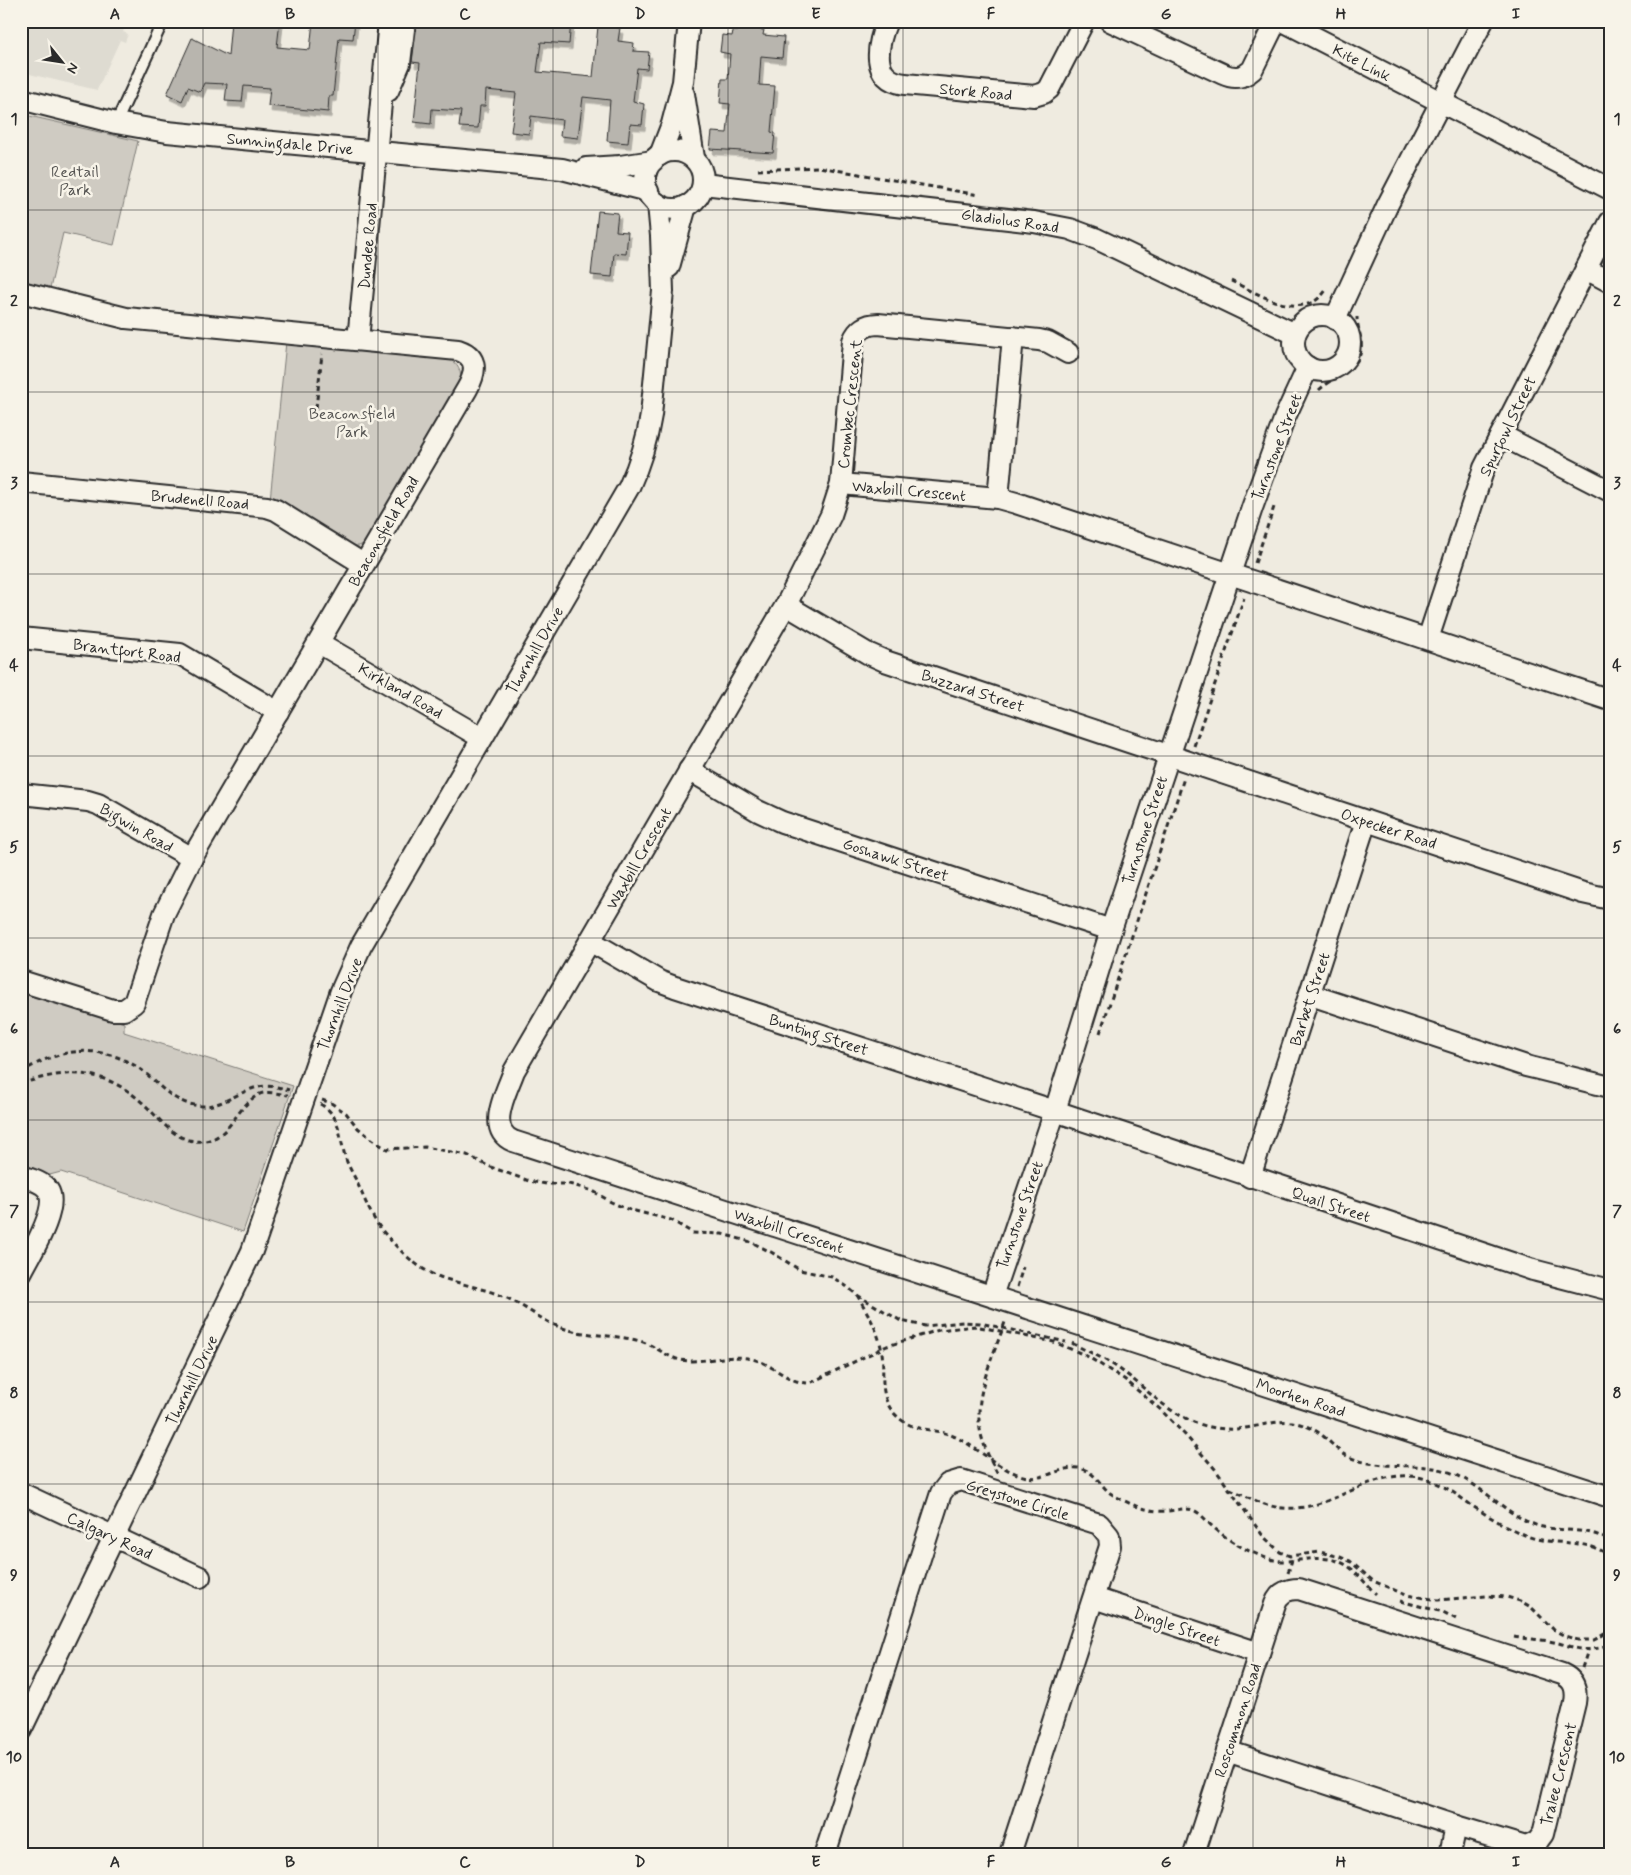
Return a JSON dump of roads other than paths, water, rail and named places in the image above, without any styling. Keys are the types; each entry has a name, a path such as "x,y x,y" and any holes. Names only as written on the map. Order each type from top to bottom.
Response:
{"street":[{"path":"376,21 384,72"},
{"path":"384,72 390,21"},
{"path":"384,72 400,63 405,21"},
{"path":"683,82 688,128 694,158 703,174 703,184 700,193 694,201 676,209 666,208 653,197 646,178 648,169 656,158 672,124 683,82 689,21"},
{"name":"Stork Road","path":"887,21 881,37 879,63 882,73 892,81 904,84 1028,96 1039,95 1049,89 1084,21"},
{"path":"1110,21 1234,78 1247,74 1252,70 1276,21"},
{"name":"Kite Link","path":"1283,21 1610,189"},
{"path":"1335,319 1388,204 1483,21"},
{"name":"Dundee Road","path":"358,340 384,72"},
{"name":"Sunningdale Drive","path":"21,99 116,123 167,132 562,169 620,166 656,158"},
{"path":"656,158 668,152 677,151 694,158"},
{"name":"Sunningdale Drive","path":"562,169 653,197"},
{"name":"Gladiolus Road","path":"703,184 1024,221 1070,229 1097,239 1295,334"},
{"name":"Thornhill Drive","path":"21,1730 252,1252 341,992 361,946 638,469 648,435 651,415 663,291 661,236 653,197"},
{"name":"Thornhill Drive","path":"663,291 686,206"},
{"name":"Spurfowl Street","path":"1428,639 1484,468 1610,222"},
{"path":"1586,269 1610,282"},
{"name":"Beaconsfield Road","path":"21,292 126,318 458,350 470,357 475,370 467,389 363,564 167,904 137,996 129,1008 112,1010 21,981"},
{"path":"1326,315 1343,325 1348,333 1350,343 1348,352 1336,367 1327,370 1317,370 1308,367 1296,353 1295,334 1308,319 1326,315"},
{"name":"Crombec Crescent","path":"841,484 853,341 859,331 868,325 878,324 1013,337 1048,342 1068,353"},
{"path":"998,498 1013,337"},
{"name":"Turnstone Street","path":"992,1296 1055,1111 1111,930 1168,756 1252,508 1285,417 1308,367"},
{"path":"1501,435 1610,491"},
{"name":"Brudenell Road","path":"21,482 267,507 276,510 363,564"},
{"name":"Waxbill Crescent","path":"992,1296 507,1138 500,1129 499,1120 514,1071 786,604 837,501 841,484 998,498 1016,503 1610,700"},
{"name":"Buzzard Street","path":"786,604 867,653 885,661 1168,756"},
{"name":"Brantfort Road","path":"21,638 180,654 278,712"},
{"name":"Kirkland Road","path":"319,643 482,738"},
{"name":"Oxpecker Road","path":"1168,756 1583,893 1610,899"},
{"name":"Goshawk Street","path":"689,770 758,811 782,822 1111,930"},
{"name":"Bigwin Road","path":"21,794 88,801 98,804 192,858"},
{"name":"Barbet Street","path":"1250,1176 1311,995 1366,821"},
{"name":"Bunting Street","path":"590,941 658,981 1055,1111"},
{"path":"1311,995 1526,1066 1610,1087"},
{"name":"Quail Street","path":"1055,1111 1533,1270 1610,1290"},
{"path":"21,1176 42,1184 48,1190 51,1198 50,1212 21,1273"},
{"name":"Moorhen Road","path":"992,1296 1610,1497"},
{"name":"Greystone Circle","path":"824,1854 941,1493 948,1484 961,1480 1100,1524 1109,1536 1110,1546 1094,1598 1010,1854"},
{"name":"Calgary Road","path":"21,1493 200,1577"},
{"name":"Tralee Crescent","path":"1227,1751 1520,1846 1533,1845 1541,1838 1575,1703 1576,1693 1574,1684 1562,1674 1318,1595 1299,1589 1286,1591"},
{"name":"Roscommon Road","path":"1194,1854 1277,1598 1286,1591"},
{"name":"Dingle Street","path":"1094,1598 1259,1653"},
{"path":"1450,1854 1456,1826"}],"lane":[{"path":"116,123 163,21"}],"park label":[{"name":"Redtail Park","path":"75,180"},
{"name":"Beaconsfield Park","path":"352,422"}]}
